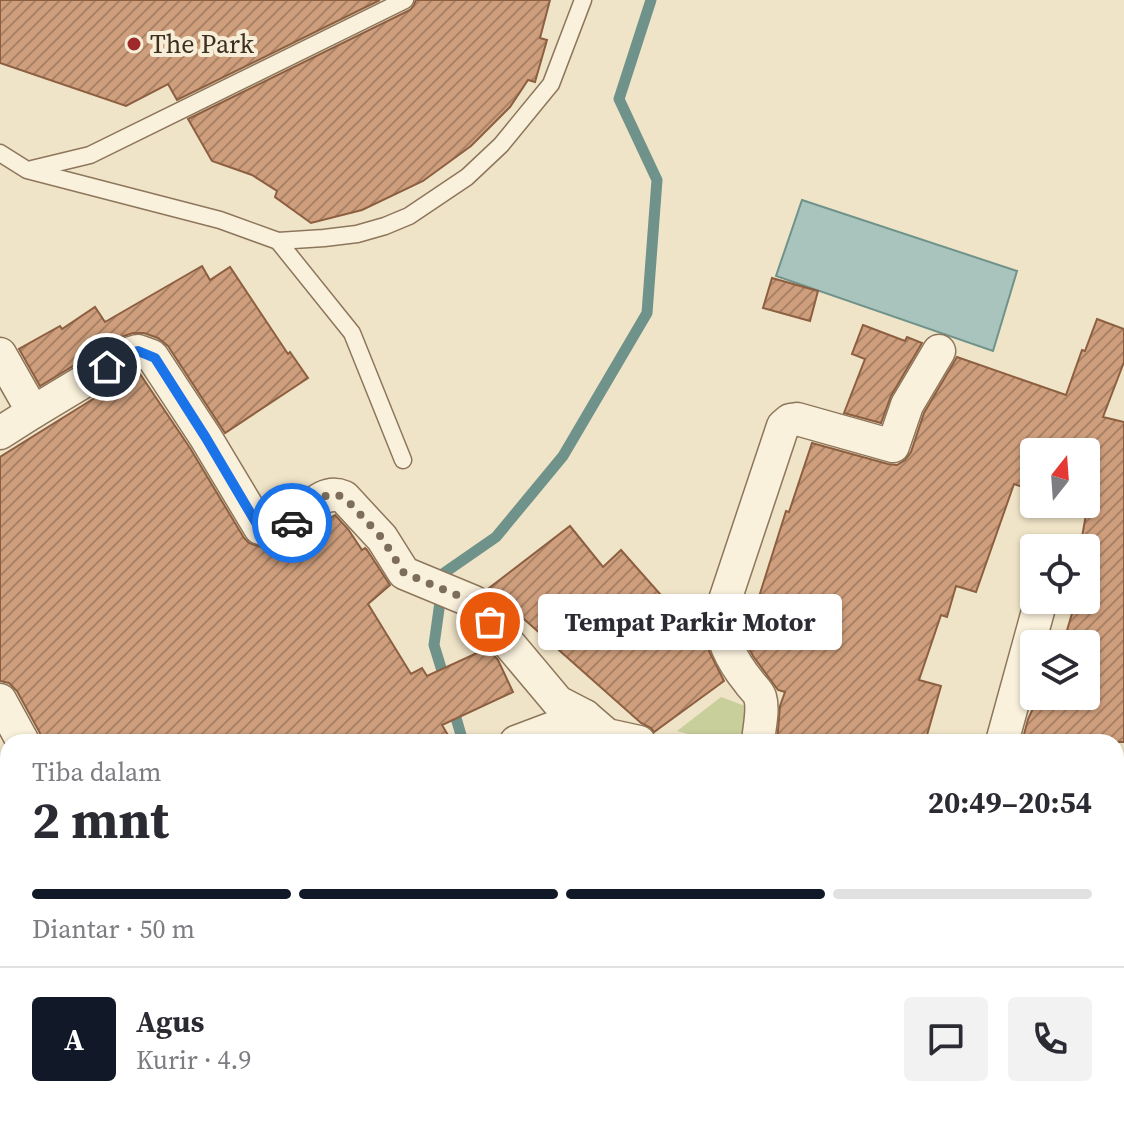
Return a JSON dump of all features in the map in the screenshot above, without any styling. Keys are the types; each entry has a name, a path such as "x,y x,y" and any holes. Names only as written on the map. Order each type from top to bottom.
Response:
{"street":[{"path":"759,734 760,698 727,647 720,621 783,426 797,419 893,446 907,405 939,351"},
{"path":"0,433 131,353 144,352 155,358 260,528 276,531 291,524 325,496 341,496 382,538 404,573 474,602 558,702 598,731"},
{"path":"0,354 33,412"},
{"path":"1004,734 1037,614"},
{"path":"0,700 19,734"},
{"path":"576,734 598,731"}],"lane":[{"path":"27,170 90,155 405,0"},
{"path":"0,153 27,170 220,220 278,241 346,235 385,226 409,216 467,177 501,145 551,84 583,0"},
{"path":"278,241 352,333 403,460"}],"green space":[{"path":"721,697 756,710 752,734 688,734 677,731"}],"water":[{"path":"802,200 1017,271 993,351 776,276"}],"building":[{"name":"The Park","path":"0,0 380,0 177,100 168,84 126,106 0,63"},
{"path":"416,0 550,0 540,38 547,40 535,82 528,80 510,107 471,146 423,181 362,210 311,223 275,197 277,191 252,175 212,161 188,119 410,10"},
{"path":"202,266 210,280 230,267 288,354 290,352 308,378 225,433 168,346 144,333 121,337 40,386 19,349 60,326 62,329 95,307 105,322"},
{"path":"772,278 818,291 810,321 763,308"},
{"path":"1097,319 1124,329 1124,362 1103,417 1124,422 1124,734 1024,734 1032,710 1100,710 1100,630 1067,630 1072,614 1100,614 1100,534 1083,534 1085,518 1100,518 1100,438 1020,438 1020,486 1014,484 976,592 956,586 947,617 941,615 919,680 941,686 927,734 778,734 780,706 785,692 778,690 753,656 740,622 748,597 758,600 786,511 789,512 812,443 897,465 911,452 924,413 957,357 1066,395 1082,350 1085,351"},
{"path":"863,325 905,341 907,337 922,343 891,396 881,423 844,413 865,359 852,354"},
{"path":"138,371 249,543 270,550 289,545 335,515 362,550 367,550 390,585 368,604 411,674 422,668 427,676 488,648 498,660 513,692 442,725 447,734 40,734 17,691 9,683 0,681 0,457"},
{"path":"570,526 603,567 621,550 707,647 724,681 654,732 489,588"}],"waterway":[{"path":"446,684 434,645 444,573 496,537 563,456 647,313 657,180 619,99 651,0"},
{"path":"452,704 461,734"}],"way so far":[{"path":"292,523 325,496 341,496 382,538 404,573 474,602 490,622"}],"place":[{"name":"The Park","path":"134,44"},
{"name":"Tempat Parkir Motor","path":"490,622"}],"route":[{"path":"107,367 138,351 155,358 258,526 273,532 292,523"}]}
